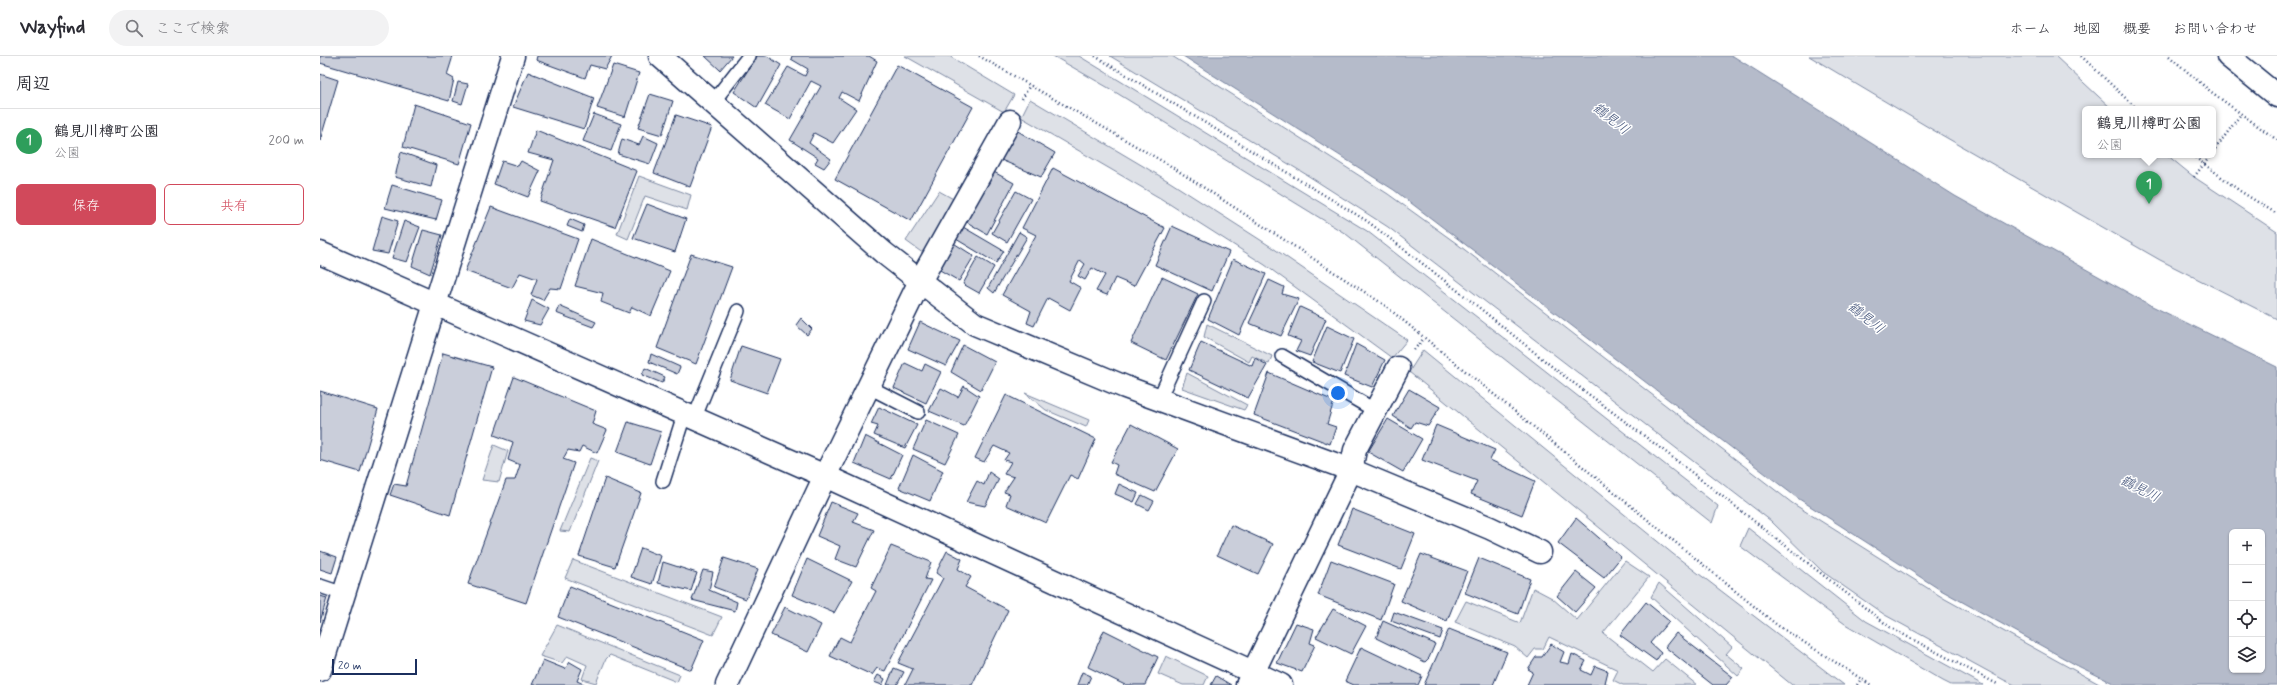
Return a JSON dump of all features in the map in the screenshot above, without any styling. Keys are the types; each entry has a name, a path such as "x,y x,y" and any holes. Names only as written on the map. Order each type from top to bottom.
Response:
{"street":[{"path":"320,670 513,56"},
{"path":"660,56 884,253 975,324 1159,399 1351,470 1490,528 1540,552"},
{"path":"2228,56 2277,96"},
{"path":"727,685 825,476 920,281 1010,121"},
{"path":"320,253 435,306 825,476 1250,678 1281,685"},
{"path":"1250,678 1351,470 1355,450 1398,368"}],"lane":[{"path":"713,102 749,56"},
{"path":"1159,399 1204,301"},
{"path":"663,482 689,417 738,311"},
{"path":"1282,356 1376,411"},
{"path":"869,386 918,412"},
{"path":"320,586 344,594"}],"path":[{"path":"979,56 1169,165 1383,304 1777,625 1871,685"},
{"path":"1095,56 1367,221 1466,297 1555,369 1663,450 1891,628 1999,685"},
{"path":"2080,56 2134,106"},
{"path":"2169,56 2241,114 2277,140"},
{"path":"2216,148 2241,114"},
{"path":"2196,158 2240,191 2277,214"},
{"path":"2194,177 2208,158"},
{"path":"1857,685 1861,679"}],"shaded area":[{"path":"905,56 949,56 1014,95 1004,112"},
{"path":"1053,56 1079,56 1367,231 1718,506 1712,523 1346,234 1107,87"},
{"path":"1110,56 1172,56 1388,194 1456,243 1792,503 1945,599 2101,685 2015,685 1885,615 1823,572 1771,521 1388,227 1307,175"},
{"path":"1809,56 2055,56 2109,106 2082,106 2082,158 2171,158 2194,177 2277,232 2277,319 2160,260 1933,130"},
{"path":"1030,99 1170,182 1273,248 1407,340 1392,358 1265,265 1160,198 1021,117"},
{"path":"639,176 691,195 687,210 645,196 628,239 617,234"},
{"path":"939,191 957,201 924,254 906,241"},
{"path":"1207,324 1272,356 1269,364 1252,356 1249,362 1204,337"},
{"path":"1423,350 1673,554 1844,685 1792,685 1409,372"},
{"path":"1187,373 1247,405 1244,410 1182,388"},
{"path":"1025,393 1089,420 1086,427 1046,410"},
{"path":"494,445 508,451 499,482 482,480"},
{"path":"590,458 598,461 570,532 560,531"},
{"path":"1748,528 1866,621 1983,685 1951,685 1845,624 1740,546"},
{"path":"573,560 722,617 713,635 565,578"},
{"path":"1625,561 1649,577 1603,633 1653,672 1665,659 1697,685 1623,685 1613,680 1618,670 1549,637 1543,649 1535,649 1528,658 1515,647 1455,622 1466,601 1520,623 1533,588 1552,598 1577,620"},
{"path":"1659,583 1732,647 1726,654 1744,669 1738,676 1651,597"},
{"path":"557,625 680,675 677,682 610,655 606,659 596,683 582,679 587,665 567,656 562,663 540,656"},
{"path":"1166,656 1208,676 1204,685 1183,685 1158,674"}],"water":[{"name":"鶴見川","path":"1183,56 1733,56 1955,196 2150,305 2277,367 2277,685 2117,685 2078,666 1939,589 1796,497 1394,190"}],"building":[{"path":"320,56 453,56 447,75 454,79 449,101 320,63"},
{"path":"537,56 612,56 605,69 590,65 585,78 536,60"},
{"path":"705,56 732,56 720,70"},
{"path":"757,56 767,56 781,65 757,108 734,92"},
{"path":"792,56 869,56 877,61 859,101 842,92 839,98 856,109 833,143 814,133 809,143 831,159 824,168 815,163 818,158 790,140 821,86 811,81 790,119 765,105 788,67 805,76 808,69 791,59"},
{"path":"613,65 639,73 625,117 597,108"},
{"path":"897,65 973,107 911,221 835,179"},
{"path":"528,72 594,98 584,129 513,107"},
{"path":"320,74 338,80 320,141"},
{"path":"458,82 468,84 462,104 453,101"},
{"path":"650,94 673,101 662,135 638,128"},
{"path":"414,104 471,123 459,164 403,147"},
{"path":"594,114 621,124 611,151 583,141"},
{"path":"676,115 712,127 690,187 654,173"},
{"path":"536,130 637,171 615,227 540,201 554,160 528,153"},
{"path":"1016,130 1055,153 1041,177 1001,160"},
{"path":"643,136 658,143 650,164 618,154 622,139 639,145"},
{"path":"401,152 436,165 431,187 395,177"},
{"path":"502,161 518,166 521,161 540,171 528,197 494,184"},
{"path":"1053,168 1165,228 1134,286 1115,278 1107,295 1096,291 1105,275 1092,268 1085,280 1078,276 1085,264 1080,260 1069,281 1081,288 1070,310 1048,298 1034,326 1027,323 1031,311 1002,295 1036,235 1022,228"},
{"path":"992,171 1014,183 987,234 965,221"},
{"path":"392,185 442,200 436,220 385,208"},
{"path":"1016,191 1031,199 1007,242 992,233"},
{"path":"647,204 686,219 675,252 633,238"},
{"path":"491,207 578,239 561,289 550,288 543,300 531,295 537,279 520,273 512,288 465,271"},
{"path":"382,216 398,221 388,254 372,251"},
{"path":"570,219 584,225 582,232 567,226"},
{"path":"404,221 420,227 407,262 392,258"},
{"path":"1172,226 1229,252 1212,291 1155,265"},
{"path":"963,227 1004,251 996,263 956,239"},
{"path":"423,230 442,235 430,274 412,266"},
{"path":"1019,232 1027,237 994,293 988,288"},
{"path":"591,239 670,271 651,316 632,307 629,313 601,302 603,293 575,286"},
{"path":"952,242 974,256 959,281 938,269"},
{"path":"691,254 732,267 696,364 657,348"},
{"path":"978,257 994,267 979,293 963,284"},
{"path":"1233,259 1266,274 1239,335 1208,319"},
{"path":"1162,277 1198,294 1166,360 1131,343"},
{"path":"1269,280 1284,287 1282,294 1299,299 1281,336 1249,323"},
{"path":"532,300 549,309 540,325 524,321"},
{"path":"559,306 596,322 593,327 556,313"},
{"path":"1300,307 1326,319 1310,356 1296,351 1301,341 1288,336"},
{"path":"801,318 812,329 807,335 796,325"},
{"path":"920,322 960,341 946,366 908,349"},
{"path":"1327,326 1354,339 1340,373 1312,362"},
{"path":"1201,342 1252,366 1255,358 1267,365 1248,398 1189,370"},
{"path":"1356,344 1385,360 1372,387 1344,376"},
{"path":"963,345 995,362 981,390 951,372"},
{"path":"741,346 780,359 767,393 730,380"},
{"path":"443,353 492,367 450,515 390,495 394,484 406,486"},
{"path":"651,354 680,367 677,374 649,362"},
{"path":"905,363 922,371 925,364 941,372 926,403 894,388"},
{"path":"645,368 665,377 662,383 642,375"},
{"path":"1269,373 1334,401 1327,424 1336,427 1330,444 1254,415"},
{"path":"514,377 596,411 592,424 607,430 597,453 582,446 579,452 568,450 563,459 574,463 526,603 468,584 506,480 515,480 520,465 508,460 513,442 494,435"},
{"path":"964,386 979,396 964,426 929,411 941,388 958,397"},
{"path":"1409,389 1440,407 1428,426 1415,422 1411,428 1393,416"},
{"path":"320,391 378,409 360,472 320,460"},
{"path":"1006,395 1096,439 1078,479 1070,475 1046,523 1006,505 1010,494 1004,492 1014,477 1004,474 1011,462 1004,460 1009,453 994,446 984,462 975,458"},
{"path":"879,407 917,425 905,448 874,435 878,426 871,424"},
{"path":"1388,419 1422,439 1403,472 1368,452"},
{"path":"926,420 959,435 945,463 913,449"},
{"path":"628,422 661,432 650,464 617,452"},
{"path":"1131,424 1178,449 1155,492 1114,474 1117,465 1111,462"},
{"path":"1436,425 1495,450 1490,460 1535,481 1522,515 1471,494 1477,481 1422,460"},
{"path":"865,436 902,455 891,479 854,463"},
{"path":"913,455 943,471 930,501 899,488"},
{"path":"989,472 999,479 985,506 966,502 977,481 984,485"},
{"path":"605,478 641,493 615,567 579,556"},
{"path":"1119,484 1138,493 1134,502 1115,494"},
{"path":"1142,495 1154,501 1149,510 1137,504"},
{"path":"831,502 858,513 853,522 874,530 856,567 835,559 840,546 817,536"},
{"path":"1352,509 1415,534 1401,569 1338,545"},
{"path":"1576,518 1621,557 1604,578 1558,543"},
{"path":"1231,525 1273,544 1258,574 1217,555"},
{"path":"891,546 931,562 925,579 931,580 885,671 877,668 872,675 830,656 840,637 850,642 876,591 871,588"},
{"path":"641,548 661,556 652,584 631,577"},
{"path":"320,551 337,557 332,573 320,569"},
{"path":"947,551 962,559 958,569 971,577 965,587 1008,610 972,685 905,685 913,669 898,663 943,578 936,573"},
{"path":"1421,554 1467,571 1447,621 1401,601"},
{"path":"724,558 758,569 746,599 714,587"},
{"path":"1479,558 1530,579 1518,614 1465,593"},
{"path":"807,559 852,581 834,613 792,595"},
{"path":"1331,560 1394,584 1381,620 1318,595"},
{"path":"663,562 697,573 691,591 658,583"},
{"path":"703,570 713,572 709,590 737,602 735,611 692,600"},
{"path":"1576,572 1596,588 1575,612 1557,596"},
{"path":"570,586 704,640 691,670 558,617"},
{"path":"320,596 327,598 320,622"},
{"path":"1646,602 1669,621 1650,643 1661,653 1656,661 1620,635"},
{"path":"785,607 821,625 808,652 771,635"},
{"path":"1333,609 1366,626 1351,654 1316,637"},
{"path":"1394,612 1443,630 1440,639 1391,621"},
{"path":"1383,621 1435,644 1429,658 1425,662 1376,638"},
{"path":"1296,623 1314,629 1310,643 1315,645 1302,672 1277,663"},
{"path":"1449,629 1507,652 1493,685 1424,685"},
{"path":"1104,630 1158,657 1145,685 1125,685 1088,667"},
{"path":"1676,633 1733,677 1726,685 1713,685 1665,647"},
{"path":"1551,644 1564,652 1560,662 1569,664 1572,654 1586,661 1581,670 1591,675 1595,666 1608,671 1605,683 1608,685 1527,685 1533,672 1528,669 1536,657 1542,657"},
{"path":"1361,647 1422,676 1418,685 1354,685 1345,681"},
{"path":"543,660 565,669 570,662 582,669 577,681 586,685 532,685"},
{"path":"894,668 904,672 897,685 887,685"},
{"path":"1082,672 1091,676 1087,685 1077,685"},
{"path":"878,675 885,679 882,685 874,682"},
{"path":"1216,676 1231,685 1211,685"}],"place":[{"name":"鶴見川樽町公園","path":"2149,204"}]}
